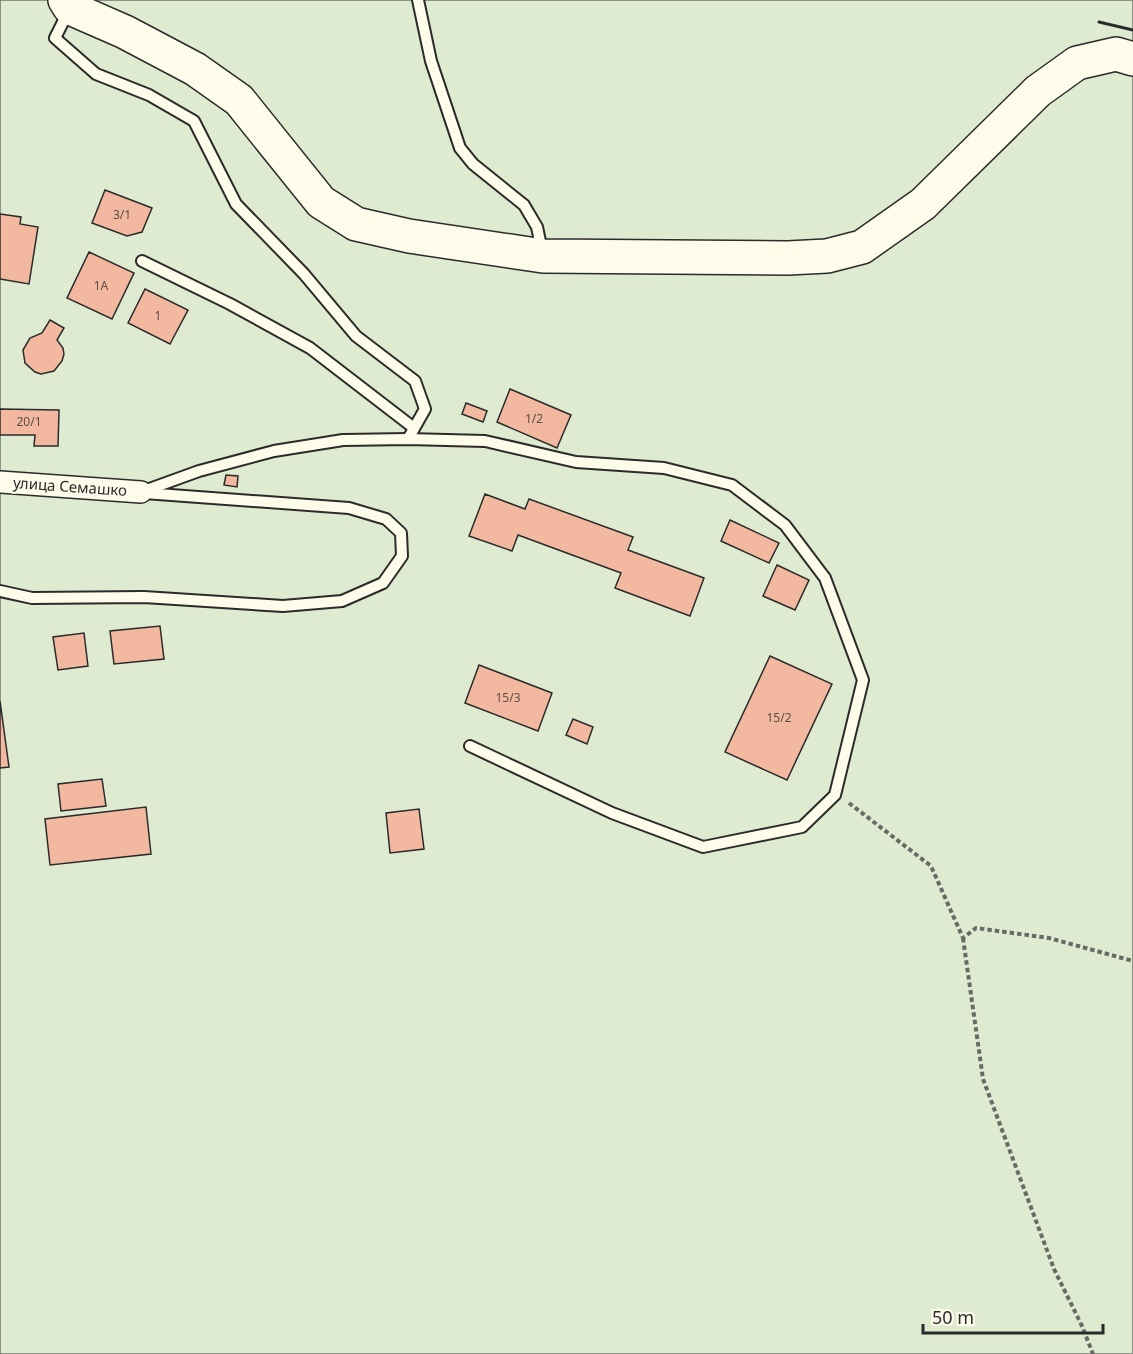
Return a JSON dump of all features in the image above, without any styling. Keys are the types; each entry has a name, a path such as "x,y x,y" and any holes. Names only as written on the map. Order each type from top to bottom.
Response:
{"highway":[{"path":"67,4 195,69 239,100 321,202 356,224 409,236 543,256 788,258 827,256 862,247 923,204 1038,91 1077,63 1116,54 1133,59"}],"street":[{"name":"улица Семашко","path":"0,482 141,492"}],"lane":[{"path":"418,0 430,61 460,148 473,164 524,205 537,227 543,256"},
{"path":"67,4 55,38 96,74 150,95 194,121 236,204 304,274 356,336 415,381 425,409 408,439"},
{"path":"142,261 230,304 310,348 414,428"},
{"path":"141,492 199,471 274,451 343,440 408,439 485,441 576,462 664,468 732,485 785,525 825,578 863,680 835,795 802,827 703,847 612,813 470,746"},
{"path":"0,591 32,598 144,597 283,606 342,601 383,583 402,556 401,533 386,519 349,508 141,492"}],"path":[{"path":"835,795 860,810 931,866 963,938 983,1079 1054,1269 1093,1354"},
{"path":"963,938 976,928 1048,938 1133,961"}],"green space":[{"path":"0,0 1133,0 1133,1354 0,1354"}],"building":[{"path":"105,190 152,208 142,232 127,236 92,223"},
{"path":"0,214 21,217 20,224 38,227 29,284 0,279"},
{"path":"89,252 134,273 112,319 67,298"},
{"path":"145,289 188,310 170,344 128,323"},
{"path":"50,320 64,328 57,340 64,354 62,361 54,371 41,374 25,363 23,350 30,338 42,333"},
{"path":"510,389 571,415 557,448 497,422"},
{"path":"466,403 487,411 483,422 462,414"},
{"path":"0,409 59,410 58,446 34,446 35,435 0,435"},
{"path":"226,475 238,476 237,487 224,485"},
{"path":"485,494 525,509 529,499 633,537 628,550 704,578 690,616 615,588 621,573 518,535 512,551 469,536"},
{"path":"730,520 779,543 769,563 721,541"},
{"path":"777,565 809,580 795,610 763,596"},
{"path":"160,626 164,659 114,664 110,631"},
{"path":"84,633 88,666 58,670 53,637"},
{"path":"770,656 832,684 787,780 725,752"},
{"path":"479,665 552,693 538,731 465,703"},
{"path":"0,701 9,767 0,768"},
{"path":"573,719 593,727 587,744 566,735"},
{"path":"102,779 106,806 61,811 58,784"},
{"path":"146,807 151,854 50,865 45,819"},
{"path":"419,809 424,849 390,853 386,813"}],"wall":[{"path":"1099,22 1133,30"}]}
